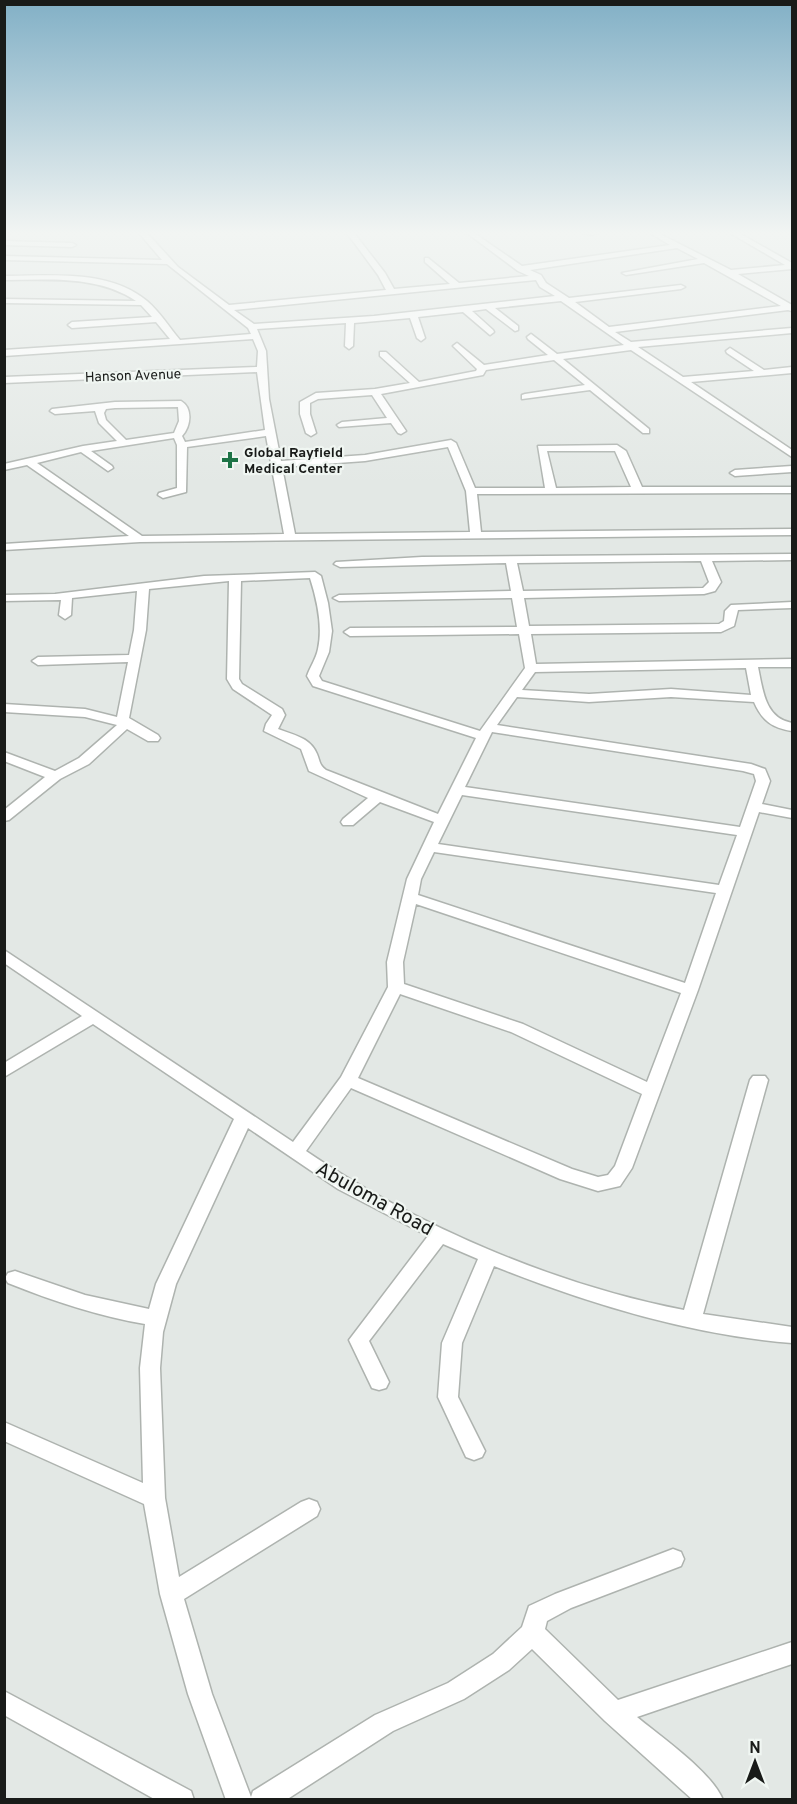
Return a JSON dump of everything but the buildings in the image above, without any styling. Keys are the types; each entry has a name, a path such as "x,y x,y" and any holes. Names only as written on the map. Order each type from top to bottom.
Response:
{"street":[{"path":"238,317 254,332 262,351 261,369 290,538"},
{"path":"4,353 176,341 177,343 390,317"},
{"path":"414,317 421,338"},
{"path":"474,317 490,332"},
{"path":"501,317 515,328"},
{"path":"592,317 763,436 791,451"},
{"path":"607,330 708,317"},
{"path":"72,325 157,319 176,341"},
{"path":"349,346 350,321"},
{"path":"457,346 482,368 631,346 792,330"},
{"path":"531,337 645,430"},
{"path":"730,351 763,373"},
{"path":"383,354 417,385"},
{"path":"311,433 305,414 306,402 316,396 375,392 417,385 480,373 482,368"},
{"name":"Hanson Avenue","path":"4,380 261,369"},
{"path":"682,380 792,370"},
{"path":"525,397 593,387"},
{"path":"375,392 401,431"},
{"path":"4,467 83,449 177,435 182,432 184,416 181,404 55,411"},
{"path":"102,407 99,413 102,421 124,443"},
{"path":"342,425 394,420"},
{"path":"182,445 272,432"},
{"path":"163,495 181,492 182,445 177,435"},
{"path":"277,465 366,458 451,443 455,447 471,491 476,536"},
{"path":"552,490 541,448 617,448 621,451 638,491"},
{"path":"83,449 108,468"},
{"path":"28,461 140,539"},
{"path":"735,473 792,469"},
{"path":"471,491 792,490"},
{"path":"4,547 140,539 792,532"},
{"path":"340,564 511,559 792,557"},
{"path":"295,1152 348,1080 396,987 395,962 414,879 486,732 531,669 526,631 511,559"},
{"path":"339,598 704,591 711,589 714,582 706,559"},
{"path":"4,598 67,595 235,577 306,573 315,576 322,602 325,648 313,676 317,683 342,693 486,732 746,767 760,772 764,781 755,807 690,990 615,1181 598,1184 566,1174 348,1080"},
{"path":"235,577 233,679 237,686 277,712 278,719 272,724 271,731 306,745 311,750 314,768 321,773 442,820"},
{"path":"126,723 123,718 140,630 143,586"},
{"path":"65,615 67,595"},
{"path":"350,632 721,628 730,623 731,611 735,607 792,605"},
{"path":"38,661 135,658"},
{"path":"751,663 759,699 771,721 792,727"},
{"path":"531,669 792,663"},
{"path":"514,693 589,698 671,693 759,699"},
{"path":"4,708 86,713 126,723 153,738"},
{"path":"4,817 54,776 62,774 94,752 126,723"},
{"path":"4,756 54,776"},
{"path":"457,790 745,832"},
{"path":"348,822 378,797"},
{"path":"755,807 792,814"},
{"path":"429,847 477,852 570,869 725,890"},
{"path":"411,898 690,990"},
{"name":"Abuloma Road","path":"4,955 92,1017 344,1184 440,1234 489,1256 605,1298 692,1318 792,1335"},
{"path":"396,987 517,1028 651,1091"},
{"path":"4,1071 92,1017"},
{"path":"692,1318 759,1080"},
{"path":"240,1800 200,1694 171,1594 154,1498 150,1368 157,1318 166,1284 244,1117"},
{"path":"380,1382 359,1340 440,1234"},
{"path":"474,1451 448,1397 450,1367 452,1344 489,1256"},
{"path":"15,1278 69,1300 108,1311 157,1318"},
{"path":"4,1431 154,1498"},
{"path":"171,1594 309,1509"},
{"path":"262,1800 384,1723 456,1691 501,1662 532,1633 537,1614 563,1601 674,1559"},
{"path":"532,1633 614,1713 688,1776 711,1800"},
{"path":"614,1713 792,1653"},
{"path":"4,1702 182,1800"}],"place":[{"name":"Global Rayfield Medical Center","path":"230,460"}]}
